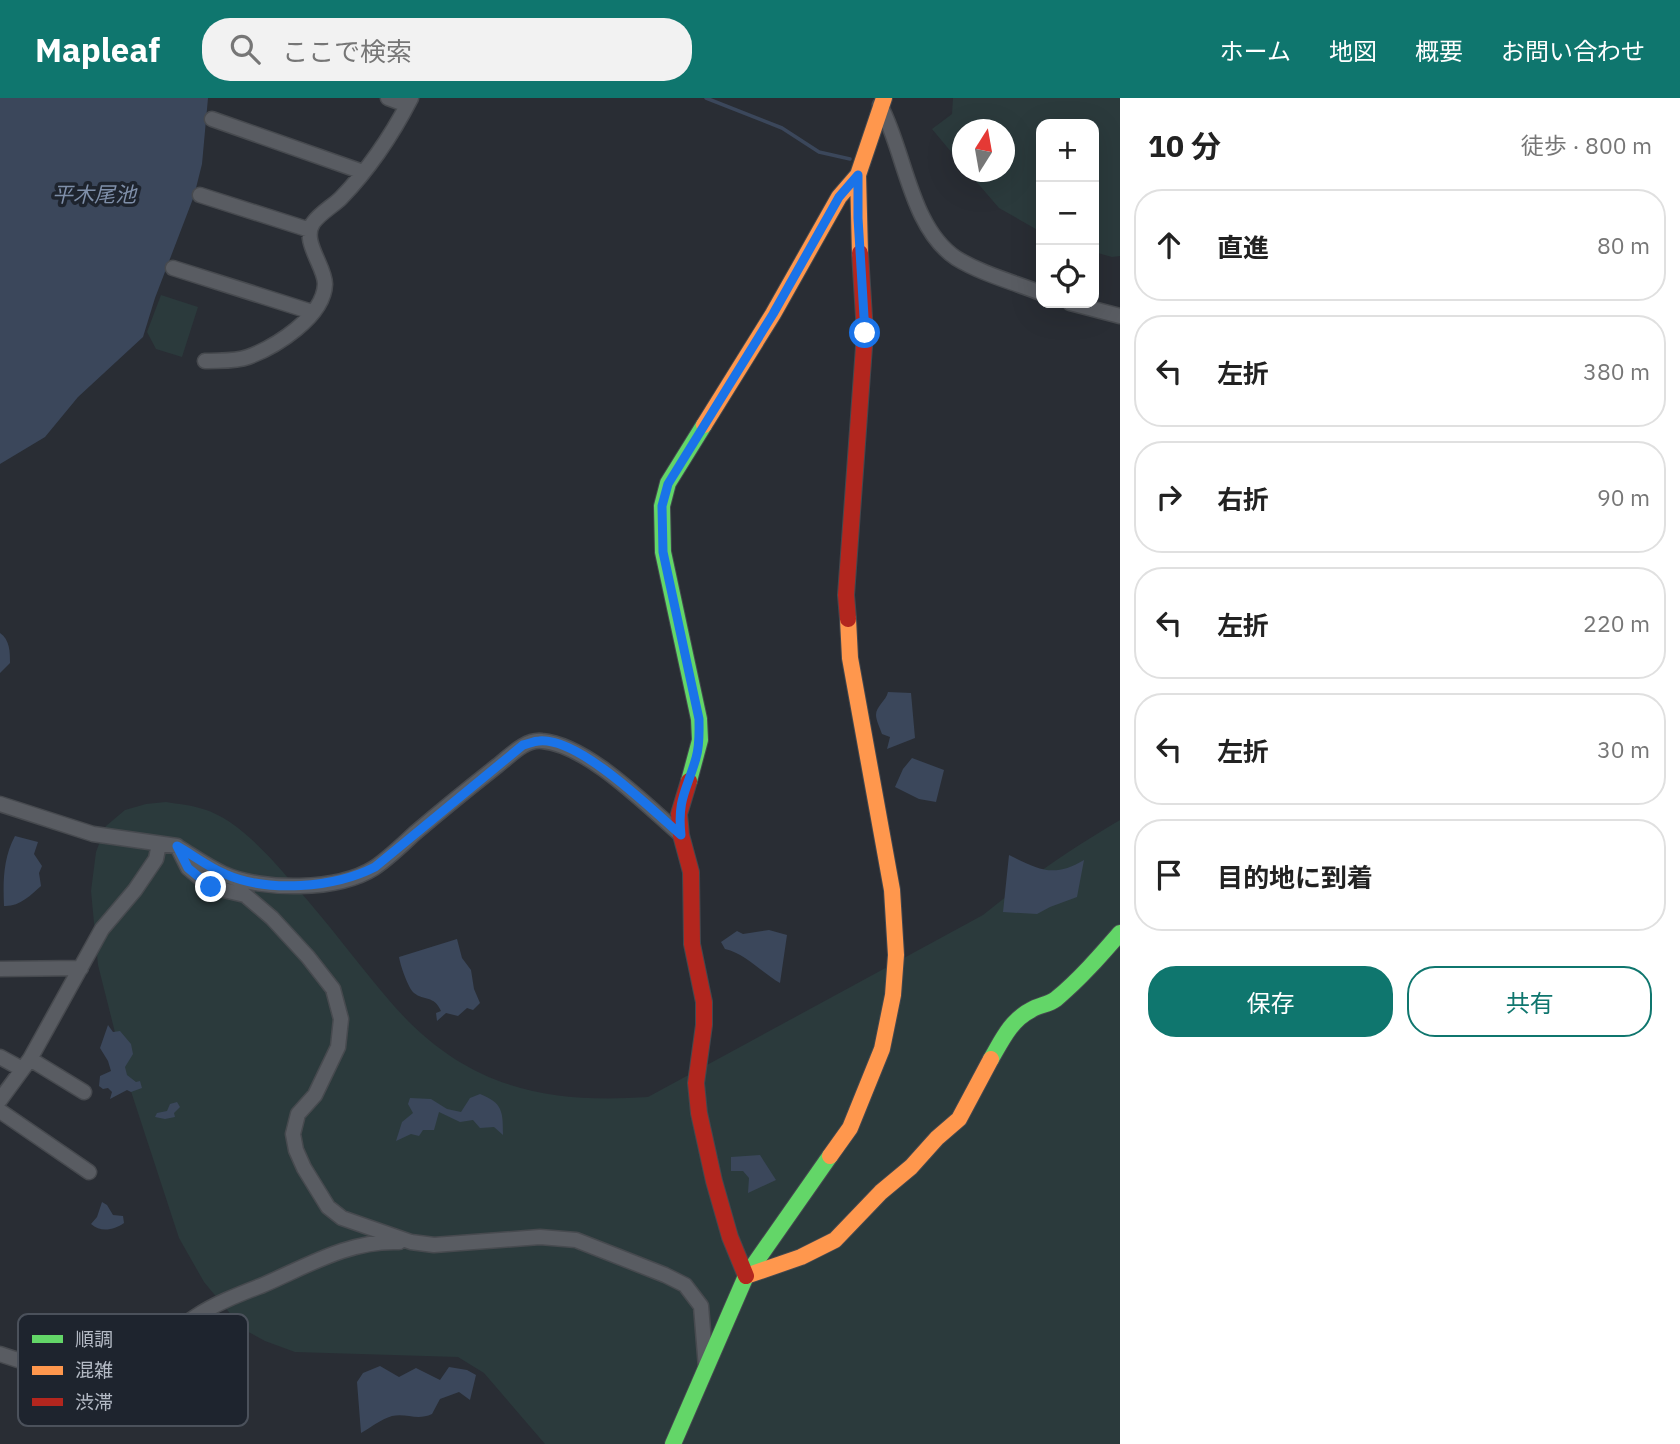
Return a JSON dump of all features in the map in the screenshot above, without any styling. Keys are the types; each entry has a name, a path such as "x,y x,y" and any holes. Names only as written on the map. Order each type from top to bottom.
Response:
{"street":[{"path":"205,361 245,358 282,341 312,312 323,297 325,281 313,250 310,230 313,223 375,159 409,102 388,98"},
{"path":"673,1444 746,1276 850,1128 882,1049 893,995 896,955 892,890 846,625 847,571 865,333 858,175 880,101"},
{"path":"880,101 924,221 939,244 955,257 982,271 1036,291"},
{"path":"212,119 363,172"},
{"path":"746,1276 730,1237 699,1113 696,1083 704,1024 704,1002 692,944 691,872 678,814 696,758 699,719 663,552 662,506 668,484 773,314 839,197 858,175"},
{"path":"200,195 310,230"},
{"path":"173,268 312,312"},
{"path":"1089,308 1120,316"},
{"path":"0,804 93,834 177,846 225,875 262,883 295,886 332,883 375,867 523,745 539,740 561,745 602,768 681,835"},
{"path":"0,1100 26,1064 102,929 135,890 156,859 159,844"},
{"path":"177,846 188,868 211,887 245,895 272,918 333,989 341,1019 338,1047 316,1095 298,1114 293,1134 296,1150 328,1206 342,1218 411,1242"},
{"path":"746,1276 801,1257 835,1240 881,1192 911,1167 937,1138 959,1119 1009,1027 1030,1010 1052,1002 1064,992 1088,970 1120,933"},
{"path":"0,968 81,968"},
{"path":"0,1057 26,1064 84,1092"},
{"path":"0,1111 89,1172"},
{"path":"199,1314 346,1248 381,1241 434,1245 540,1237 576,1240 685,1285 701,1306 706,1368"},
{"path":"0,1354 18,1360"}],"shaded area":[{"path":"953,98 1120,98 1120,256 1099,253 1099,119 1036,119 1036,229 999,208 977,182 1015,182 1015,119 952,119 952,153 932,129 952,114"},
{"path":"161,295 198,307 182,357 156,349 147,332"},
{"path":"166,802 194,806 216,814 242,831 309,901 394,1006 421,1033 449,1055 509,1085 541,1093 610,1098 648,1097 983,915 1050,865 1120,820 1120,1444 545,1444 484,1373 458,1357 295,1352 248,1332 248,1314 231,1314 204,1282 179,1238 126,1076 98,965 91,891 96,852 106,826 125,810"}],"water":[{"name":"平木尾池","path":"0,98 208,98 202,164 194,196 143,337 78,397 45,437 0,464"},
{"path":"0,633 8,643 10,663 0,673"},
{"path":"888,692 911,693 915,738 887,749 890,737 882,734 876,715"},
{"path":"912,758 944,770 936,802 919,799 895,787 903,769"},
{"path":"15,836 38,842 34,854 42,866 39,873 41,886 20,902 4,906 6,861"},
{"path":"1009,855 1046,870 1064,869 1084,860 1077,897 1037,914 1003,912"},
{"path":"769,930 787,935 780,983 747,959 725,949 721,942 737,931 743,934"},
{"path":"457,939 462,958 471,970 474,989 480,1003 473,1010 467,1008 458,1016 446,1013 437,1021 436,1013 441,1011 432,1000 414,993 399,957"},
{"path":"108,1025 113,1032 120,1031 131,1044 133,1054 125,1067 127,1075 136,1082 140,1081 142,1088 131,1092 127,1090 110,1099 112,1092 99,1086 100,1076 111,1071 100,1048"},
{"path":"480,1094 493,1101 500,1109 503,1135 494,1127 480,1128 473,1120 460,1122 439,1112 434,1130 423,1130 419,1136 411,1134 396,1141 402,1122 413,1113 408,1104 410,1098 431,1099 447,1109 461,1112 470,1098"},
{"path":"177,1102 180,1107 174,1113 175,1117 155,1117 157,1113 167,1111 170,1104"},
{"path":"760,1155 776,1180 748,1193 749,1178 743,1171 731,1171 731,1157"},
{"path":"102,1202 113,1215 123,1216 124,1223 108,1230 91,1224 97,1217"},
{"path":"380,1366 399,1377 416,1368 440,1380 449,1367 467,1370 476,1375 470,1400 459,1392 440,1399 432,1414 422,1417 392,1416 361,1433 357,1382 363,1373"}],"waterway":[{"path":"706,98 782,128 819,152 850,159"}],"traffic: fast":[{"path":"689,781 700,740 699,719 663,552 662,506 668,483 704,425"},
{"path":"991,1059 1018,1019 1034,1008 1056,999 1120,933"},
{"path":"673,1444 746,1276 830,1156"}],"traffic: slow":[{"path":"860,253 858,175 884,98"},
{"path":"704,425 773,314 839,197 858,175"},
{"path":"830,1156 850,1128 882,1049 893,995 896,955 892,890 850,658 848,619"},
{"path":"746,1276 801,1257 835,1240 881,1192 911,1167 937,1138 959,1119 991,1059"}],"traffic: jam":[{"path":"848,619 846,595 865,333 860,253"},
{"path":"689,781 679,814 681,835 691,872 692,944 704,1002 704,1025 696,1083 699,1113 730,1237 746,1276"}],"route":[{"path":"211,887 188,868 177,846 225,875 262,883 295,886 332,883 354,877 375,867 523,745 539,740 561,745 602,768 681,835 678,814 696,758 699,719 663,552 662,506 668,484 773,314 839,197 858,175 865,333"}]}
